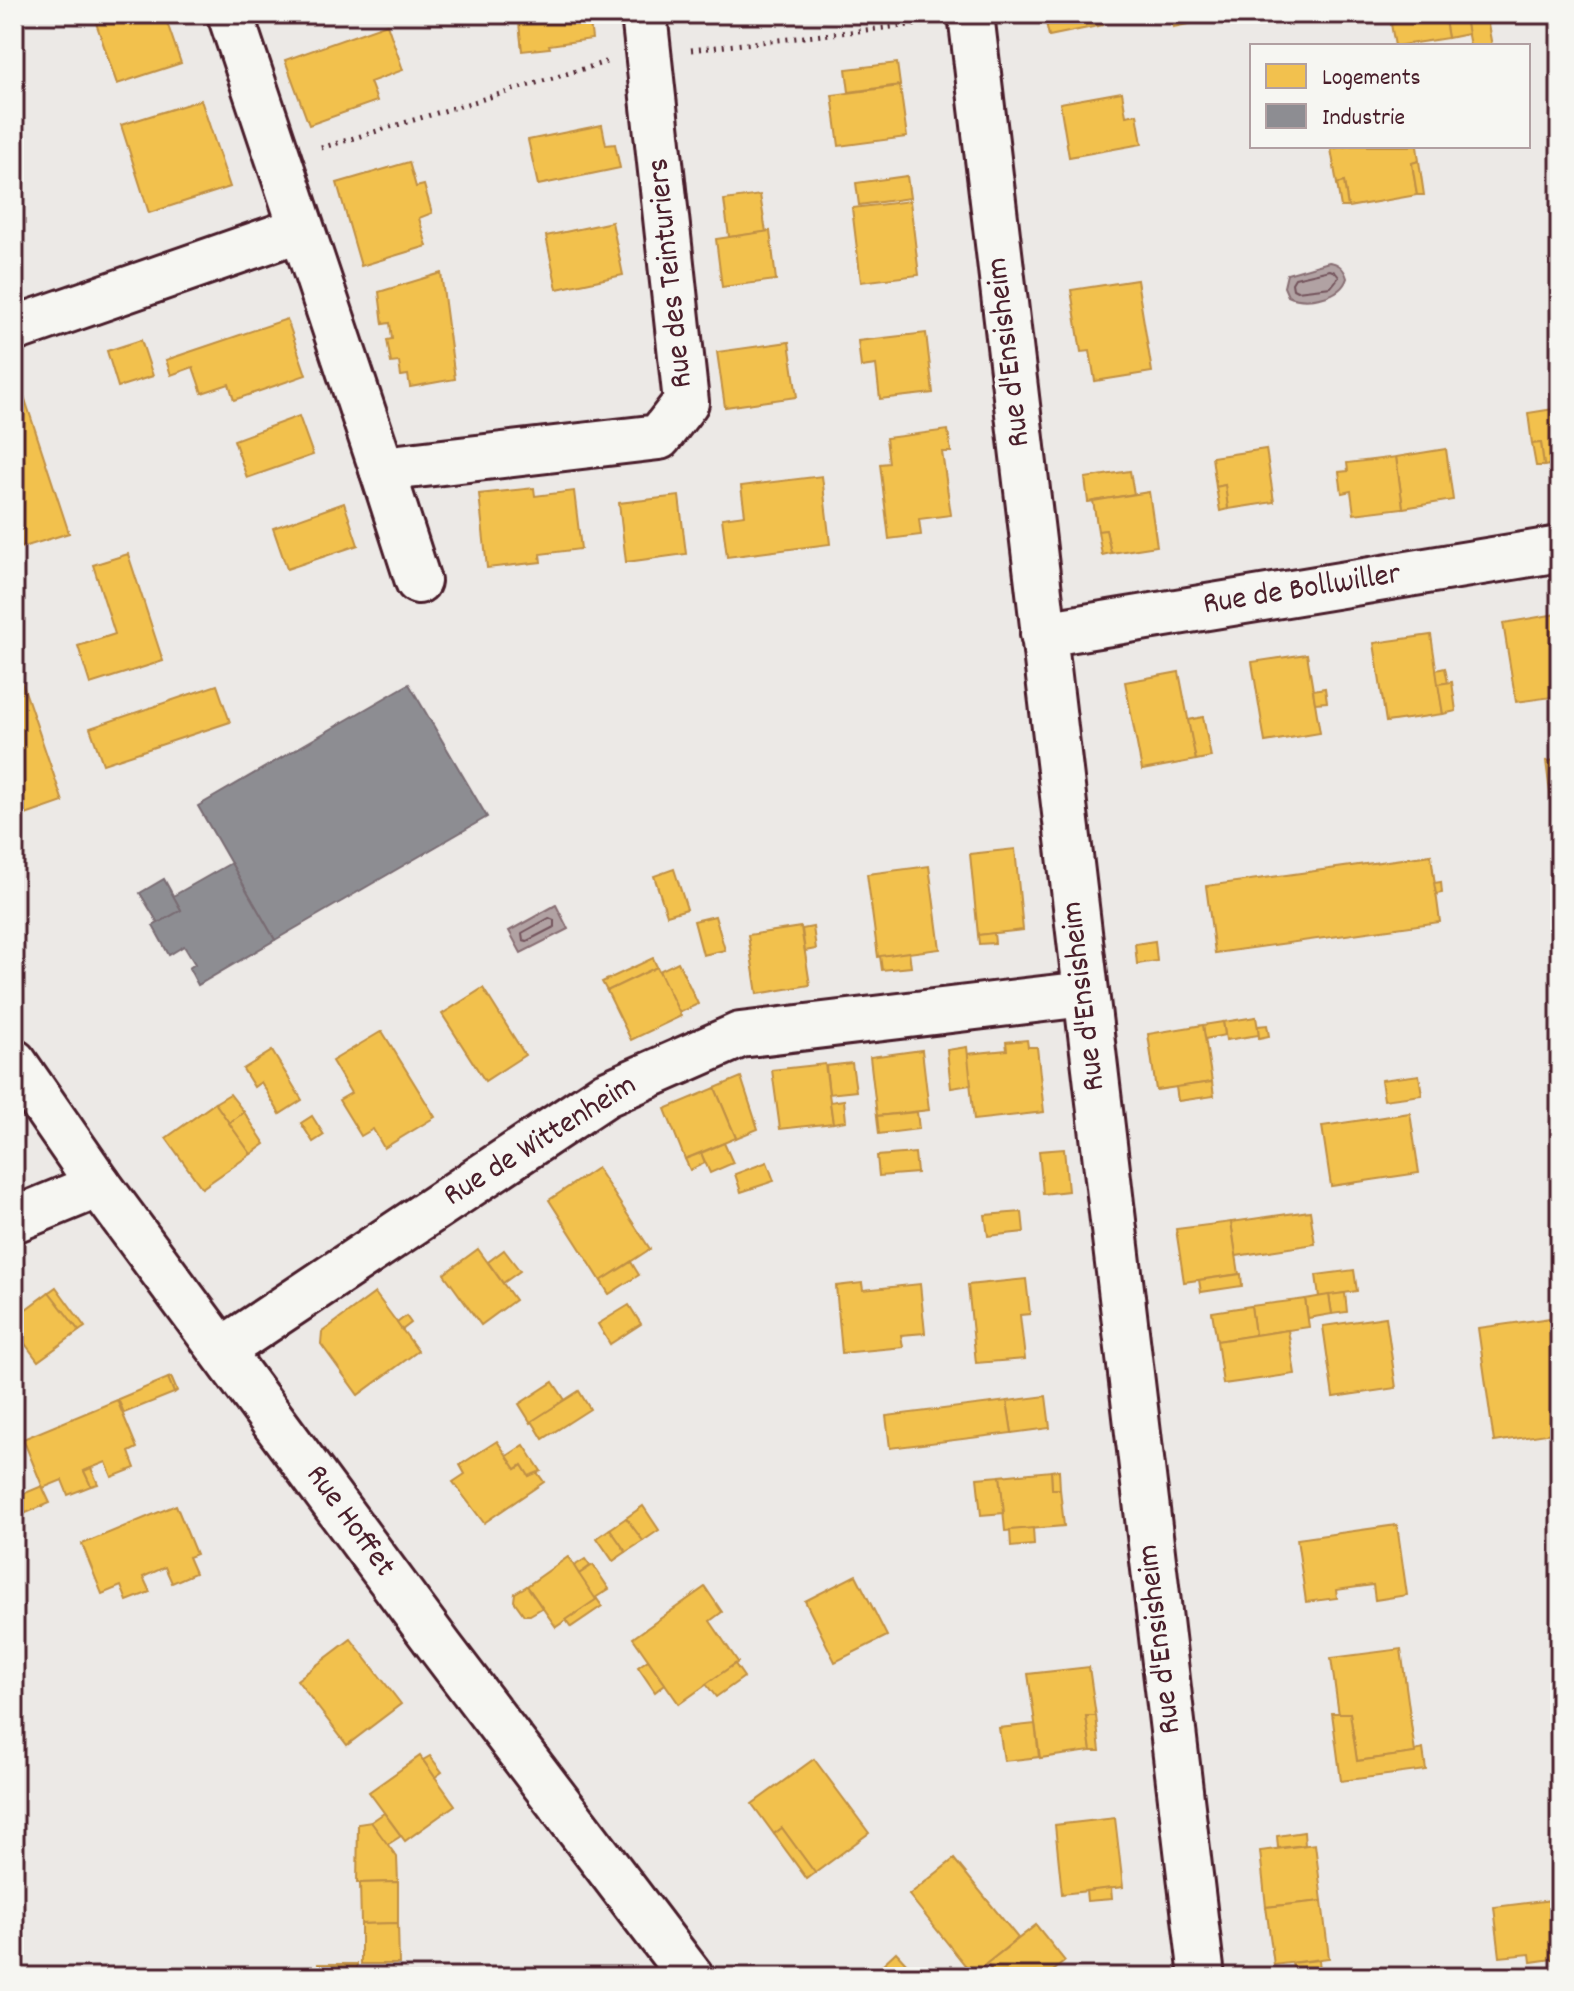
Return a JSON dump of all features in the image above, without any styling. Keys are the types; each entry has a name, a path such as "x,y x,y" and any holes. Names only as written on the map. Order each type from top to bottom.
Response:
{"street":[{"path":"230,14 418,581"},
{"name":"Rue d'Ensisheim","path":"971,16 1202,1977"},
{"name":"Rue des Teinturiers","path":"388,487 430,463 659,437 686,402 646,35"},
{"path":"14,329 301,229"},
{"name":"Rue de Bollwiller","path":"1043,634 1560,549"},
{"name":"Rue de Wittenheim","path":"222,1350 606,1094 740,1035 1085,994"},
{"name":"Rue Hoffet","path":"14,1062 99,1185 441,1648 691,1977"},
{"path":"14,1220 99,1185"}],"path":[{"path":"279,161 620,58 646,35 971,16"}],"water":[{"path":"1329,262 1341,267 1347,278 1338,290 1322,298 1288,296 1284,287 1287,274"},
{"path":"556,905 568,929 521,953 509,931"}],"building: Logements":[{"path":"93,14 164,14 181,63 117,84"},
{"path":"518,14 589,14 592,39 522,51"},
{"path":"1044,14 1101,14 1103,25 1049,36"},
{"path":"1170,14 1227,14 1227,16 1173,27"},
{"path":"1464,14 1486,14 1492,44 1470,44"},
{"path":"1464,14 1468,34 1448,38 1444,15"},
{"path":"1444,15 1448,38 1395,44 1391,24"},
{"path":"387,24 403,70 370,82 377,101 309,125 285,60"},
{"path":"897,63 900,85 849,92 846,69"},
{"path":"900,86 907,137 839,146 832,95"},
{"path":"1122,92 1126,116 1137,114 1142,144 1069,157 1060,103"},
{"path":"201,100 230,187 149,213 121,125"},
{"path":"602,125 606,145 615,144 620,168 538,185 528,140"},
{"path":"1417,148 1419,161 1412,163 1417,195 1348,207 1344,182 1337,184 1331,149"},
{"path":"1419,161 1424,195 1417,195 1412,163"},
{"path":"409,162 416,187 424,185 432,213 419,218 427,246 361,266 337,183"},
{"path":"907,176 910,198 859,205 856,183"},
{"path":"1344,182 1348,207 1341,207 1337,184"},
{"path":"760,195 766,232 729,237 724,200"},
{"path":"910,201 919,275 861,282 852,208"},
{"path":"612,222 623,275 557,289 546,236"},
{"path":"770,231 776,280 722,287 716,239"},
{"path":"441,273 455,379 410,387 408,375 401,376 399,362 391,363 387,340 392,339 390,323 383,324 379,292"},
{"path":"1137,280 1152,372 1095,381 1090,351 1081,352 1071,290"},
{"path":"287,319 306,375 234,400 229,384 202,393 193,367 171,375 166,360"},
{"path":"926,333 933,393 880,399 876,365 861,367 858,341"},
{"path":"141,340 153,376 118,387 107,351"},
{"path":"789,342 797,397 725,407 717,352"},
{"path":"19,381 69,533 14,550 14,382"},
{"path":"1560,408 1560,463 1544,466 1541,443 1532,444 1528,413"},
{"path":"299,416 313,455 247,478 234,440"},
{"path":"948,430 951,452 942,452 951,515 919,519 921,535 889,539 880,464 889,463 886,438"},
{"path":"1541,443 1544,466 1536,466 1532,444"},
{"path":"1266,449 1274,502 1228,509 1225,485 1216,487 1212,457"},
{"path":"1446,449 1453,500 1403,508 1396,457"},
{"path":"1396,457 1403,508 1354,514 1351,491 1342,493 1339,472 1348,471 1347,463"},
{"path":"1130,471 1134,494 1088,502 1085,478"},
{"path":"822,476 830,544 727,557 722,518 745,515 741,486"},
{"path":"1225,485 1228,509 1220,511 1216,487"},
{"path":"534,488 535,496 574,491 581,549 540,554 541,562 487,568 479,494"},
{"path":"1149,492 1157,546 1111,553 1106,530 1098,531 1093,501"},
{"path":"679,496 686,554 626,562 619,503"},
{"path":"344,503 358,545 287,569 273,528"},
{"path":"1106,530 1111,553 1102,555 1098,531"},
{"path":"128,554 163,661 90,684 78,646 115,634 93,565"},
{"path":"1557,614 1560,696 1516,702 1503,623"},
{"path":"1431,635 1443,714 1386,722 1374,643"},
{"path":"1307,654 1320,733 1265,742 1252,662"},
{"path":"14,659 63,802 14,819"},
{"path":"1445,668 1448,683 1438,684 1436,670"},
{"path":"1179,672 1196,760 1142,770 1125,682"},
{"path":"1452,682 1456,711 1443,714 1438,684"},
{"path":"217,685 230,722 103,764 90,728"},
{"path":"1325,688 1327,702 1315,703 1313,690"},
{"path":"1203,717 1211,757 1196,760 1188,720"},
{"path":"1560,760 1560,784 1549,785 1546,761"},
{"path":"1560,784 1560,805 1552,806 1549,785"},
{"path":"1560,805 1560,826 1555,826 1552,806"},
{"path":"1555,826 1560,826 1560,846 1557,846"},
{"path":"1015,849 1023,930 978,935 970,854"},
{"path":"1431,855 1440,922 1215,953 1206,886"},
{"path":"929,866 940,949 878,957 867,874"},
{"path":"674,869 687,909 667,915 654,876"},
{"path":"1441,882 1442,893 1436,894 1434,883"},
{"path":"715,916 725,950 703,955 694,921"},
{"path":"801,927 810,985 757,994 748,935"},
{"path":"813,927 816,949 805,951 802,929"},
{"path":"994,933 995,943 979,944 978,935"},
{"path":"1155,941 1157,961 1137,964 1135,944"},
{"path":"909,952 911,967 882,970 880,956"},
{"path":"653,958 657,967 607,991 602,982"},
{"path":"678,962 698,1004 679,1013 659,971"},
{"path":"657,967 681,1016 631,1040 607,991"},
{"path":"483,988 525,1055 485,1081 442,1014"},
{"path":"1256,1017 1259,1035 1226,1040 1223,1022"},
{"path":"1223,1022 1225,1035 1205,1039 1203,1025"},
{"path":"1203,1025 1212,1082 1156,1090 1148,1034"},
{"path":"1267,1025 1269,1036 1259,1038 1258,1026"},
{"path":"382,1031 435,1117 384,1148 373,1129 361,1136 339,1100 351,1093 332,1061"},
{"path":"1027,1040 1028,1047 1037,1047 1044,1112 974,1120 967,1054 1007,1050 1006,1042"},
{"path":"967,1047 971,1085 951,1088 947,1050"},
{"path":"922,1050 929,1110 877,1116 870,1057"},
{"path":"272,1051 302,1100 280,1114 261,1082 254,1087 243,1069"},
{"path":"852,1063 856,1091 829,1094 826,1066"},
{"path":"825,1064 833,1123 780,1129 772,1070"},
{"path":"1419,1075 1422,1095 1384,1100 1381,1080"},
{"path":"741,1077 758,1129 736,1138 715,1088"},
{"path":"1212,1082 1214,1096 1178,1101 1176,1087"},
{"path":"715,1088 736,1138 685,1159 665,1109"},
{"path":"230,1094 244,1112 229,1123 215,1103"},
{"path":"844,1100 846,1121 833,1123 830,1102"},
{"path":"215,1103 251,1154 202,1188 166,1138"},
{"path":"244,1112 265,1144 251,1154 229,1123"},
{"path":"917,1112 919,1129 879,1134 877,1116"},
{"path":"1410,1113 1419,1173 1331,1186 1322,1126"},
{"path":"312,1116 324,1135 313,1142 301,1123"},
{"path":"724,1143 733,1163 710,1173 701,1153"},
{"path":"1064,1149 1068,1191 1043,1194 1039,1151"},
{"path":"701,1153 705,1163 690,1170 685,1159"},
{"path":"915,1153 917,1173 879,1176 877,1156"},
{"path":"767,1162 774,1181 741,1192 735,1174"},
{"path":"597,1168 650,1249 601,1281 549,1200"},
{"path":"1310,1211 1315,1244 1236,1256 1231,1222"},
{"path":"1022,1212 1024,1232 988,1236 985,1215"},
{"path":"1231,1222 1239,1274 1184,1282 1176,1229"},
{"path":"478,1249 515,1300 481,1325 444,1274"},
{"path":"504,1250 520,1271 503,1283 488,1262"},
{"path":"631,1262 639,1275 609,1294 601,1281"},
{"path":"1354,1270 1357,1291 1319,1297 1316,1275"},
{"path":"1241,1274 1242,1286 1201,1292 1199,1280"},
{"path":"1026,1279 1030,1314 1020,1315 1025,1359 976,1363 968,1285"},
{"path":"862,1283 863,1290 920,1284 925,1333 901,1335 903,1347 842,1353 836,1286"},
{"path":"56,1287 85,1327 79,1331 49,1292"},
{"path":"49,1292 79,1331 38,1361 14,1329 14,1318"},
{"path":"375,1293 418,1351 358,1395 321,1344 322,1332"},
{"path":"1345,1293 1347,1312 1332,1314 1329,1295"},
{"path":"1329,1295 1332,1314 1308,1318 1305,1299"},
{"path":"1305,1299 1309,1327 1255,1335 1251,1306"},
{"path":"629,1305 641,1324 610,1344 598,1324"},
{"path":"1251,1306 1255,1335 1217,1341 1212,1312"},
{"path":"406,1316 411,1323 402,1330 397,1323"},
{"path":"1386,1317 1396,1388 1333,1397 1323,1326"},
{"path":"1551,1318 1560,1381 1560,1432 1494,1442 1478,1328"},
{"path":"1288,1330 1295,1374 1223,1384 1217,1341"},
{"path":"171,1377 177,1391 174,1393 168,1378"},
{"path":"168,1378 174,1393 124,1413 118,1399"},
{"path":"553,1382 565,1400 531,1423 519,1404"},
{"path":"579,1391 590,1409 543,1439 532,1421"},
{"path":"1046,1396 1050,1428 1012,1433 1007,1401"},
{"path":"117,1400 137,1448 129,1452 135,1468 112,1477 106,1462 91,1468 84,1471 91,1486 68,1495 62,1480 43,1488 23,1439"},
{"path":"1007,1401 1012,1433 890,1448 886,1416"},
{"path":"497,1441 516,1469 522,1465 529,1476 536,1471 544,1482 484,1523 453,1482 465,1474 460,1465"},
{"path":"524,1445 541,1471 529,1476 522,1465 516,1469 507,1456"},
{"path":"91,1468 98,1484 91,1486 84,1471"},
{"path":"1059,1470 1060,1489 1052,1489 1051,1471"},
{"path":"1051,1471 1052,1489 1060,1489 1064,1526 1005,1531 1000,1476"},
{"path":"1000,1476 1004,1513 981,1515 977,1478"},
{"path":"42,1486 50,1503 14,1518 14,1493 16,1497"},
{"path":"176,1505 196,1554 188,1557 195,1573 172,1583 165,1567 143,1577 150,1592 127,1601 121,1586 102,1594 82,1544"},
{"path":"643,1506 659,1530 643,1541 626,1518"},
{"path":"626,1518 643,1541 626,1552 610,1529"},
{"path":"1397,1525 1407,1595 1375,1600 1373,1585 1336,1590 1337,1598 1306,1602 1297,1539"},
{"path":"1033,1528 1034,1545 1011,1547 1010,1530"},
{"path":"610,1529 626,1552 613,1561 597,1538"},
{"path":"568,1557 597,1599 556,1627 527,1586"},
{"path":"585,1559 590,1566 579,1574 574,1566"},
{"path":"593,1565 609,1589 595,1598 579,1574"},
{"path":"856,1575 887,1636 835,1662 805,1601"},
{"path":"527,1586 542,1608 524,1615 514,1601 515,1593"},
{"path":"705,1587 722,1612 710,1621 738,1662 679,1704 633,1638"},
{"path":"597,1599 602,1606 571,1627 566,1620"},
{"path":"351,1639 401,1704 347,1745 297,1680"},
{"path":"1401,1649 1415,1753 1357,1761 1350,1713 1339,1715 1331,1658"},
{"path":"648,1660 665,1684 655,1692 638,1667"},
{"path":"735,1664 744,1677 716,1697 706,1684"},
{"path":"1089,1667 1096,1716 1086,1716 1091,1751 1040,1758 1028,1674"},
{"path":"1332,1713 1350,1713 1357,1761 1415,1753 1423,1749 1426,1770 1341,1781"},
{"path":"1086,1716 1096,1716 1100,1751 1091,1751"},
{"path":"1035,1724 1039,1757 1004,1761 999,1728"},
{"path":"420,1756 455,1805 405,1841 369,1792"},
{"path":"430,1756 442,1772 435,1777 423,1760"},
{"path":"814,1759 869,1833 815,1873 782,1828 774,1834 752,1804"},
{"path":"384,1813 401,1836 387,1845 371,1822"},
{"path":"1115,1818 1123,1887 1062,1894 1055,1825"},
{"path":"371,1822 397,1857 398,1882 357,1883 358,1824"},
{"path":"782,1828 815,1873 807,1879 774,1834"},
{"path":"1304,1832 1305,1845 1278,1848 1277,1836"},
{"path":"1315,1844 1322,1901 1266,1907 1260,1851"},
{"path":"954,1859 1018,1938 973,1975 909,1895"},
{"path":"398,1882 398,1923 361,1924 360,1883"},
{"path":"1111,1888 1112,1899 1087,1901 1086,1891"},
{"path":"1560,1899 1560,1958 1531,1962 1530,1954 1500,1957 1494,1907"},
{"path":"1322,1901 1329,1958 1274,1965 1266,1907"},
{"path":"398,1923 399,1964 361,1964 361,1924"},
{"path":"1036,1925 1065,1961 1051,1973 1054,1977 997,1977 986,1964"},
{"path":"896,1952 919,1977 869,1977"},
{"path":"1319,1960 1320,1970 1294,1973 1292,1963"},
{"path":"318,1964 357,1964 357,1977 318,1977"}],"building: Industrie":[{"path":"409,684 487,817 275,940 198,806"},
{"path":"231,863 275,940 198,985 189,968 195,964 184,946 169,955 153,926 181,910 173,896"},
{"path":"164,879 181,910 158,923 140,893"}]}
